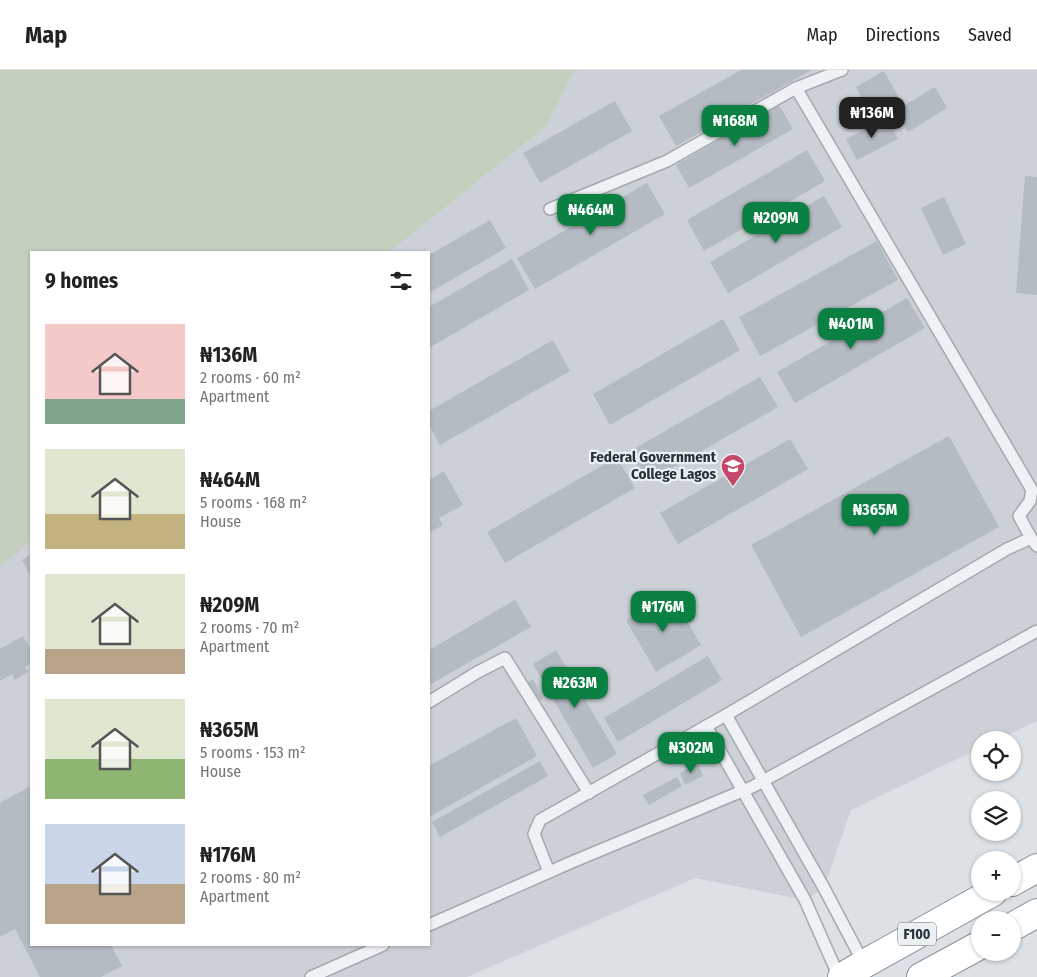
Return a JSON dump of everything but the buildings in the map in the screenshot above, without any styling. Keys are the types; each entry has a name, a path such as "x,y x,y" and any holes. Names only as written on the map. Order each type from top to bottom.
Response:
{"highway":[{"path":"1021,877 1037,868"},
{"name":"F100","path":"848,973 977,901"},
{"path":"1021,922 1037,913"},
{"name":"F100","path":"921,977 971,950"}],"lane":[{"path":"550,209 668,160 796,88 842,70"},
{"path":"549,872 534,834 540,820 726,715 1007,549 1034,542 1019,516 1030,501 1032,490 796,88"},
{"path":"430,925 764,781 1037,631"},
{"path":"430,701 504,658 589,793"},
{"path":"726,715 824,888 848,973"},
{"path":"706,726 848,973"},
{"path":"310,977 381,946"}],"shaded area":[{"name":"Federal Government College Lagos","path":"0,70 1037,70 1037,721 1016,731 971,731 971,752 851,810 824,888 805,900 695,878 467,977 0,977"}],"green space":[{"path":"0,70 574,70 546,126 390,251 30,251 30,542 0,566"}],"place":[{"name":"Federal Government College Lagos","path":"733,487"}]}
